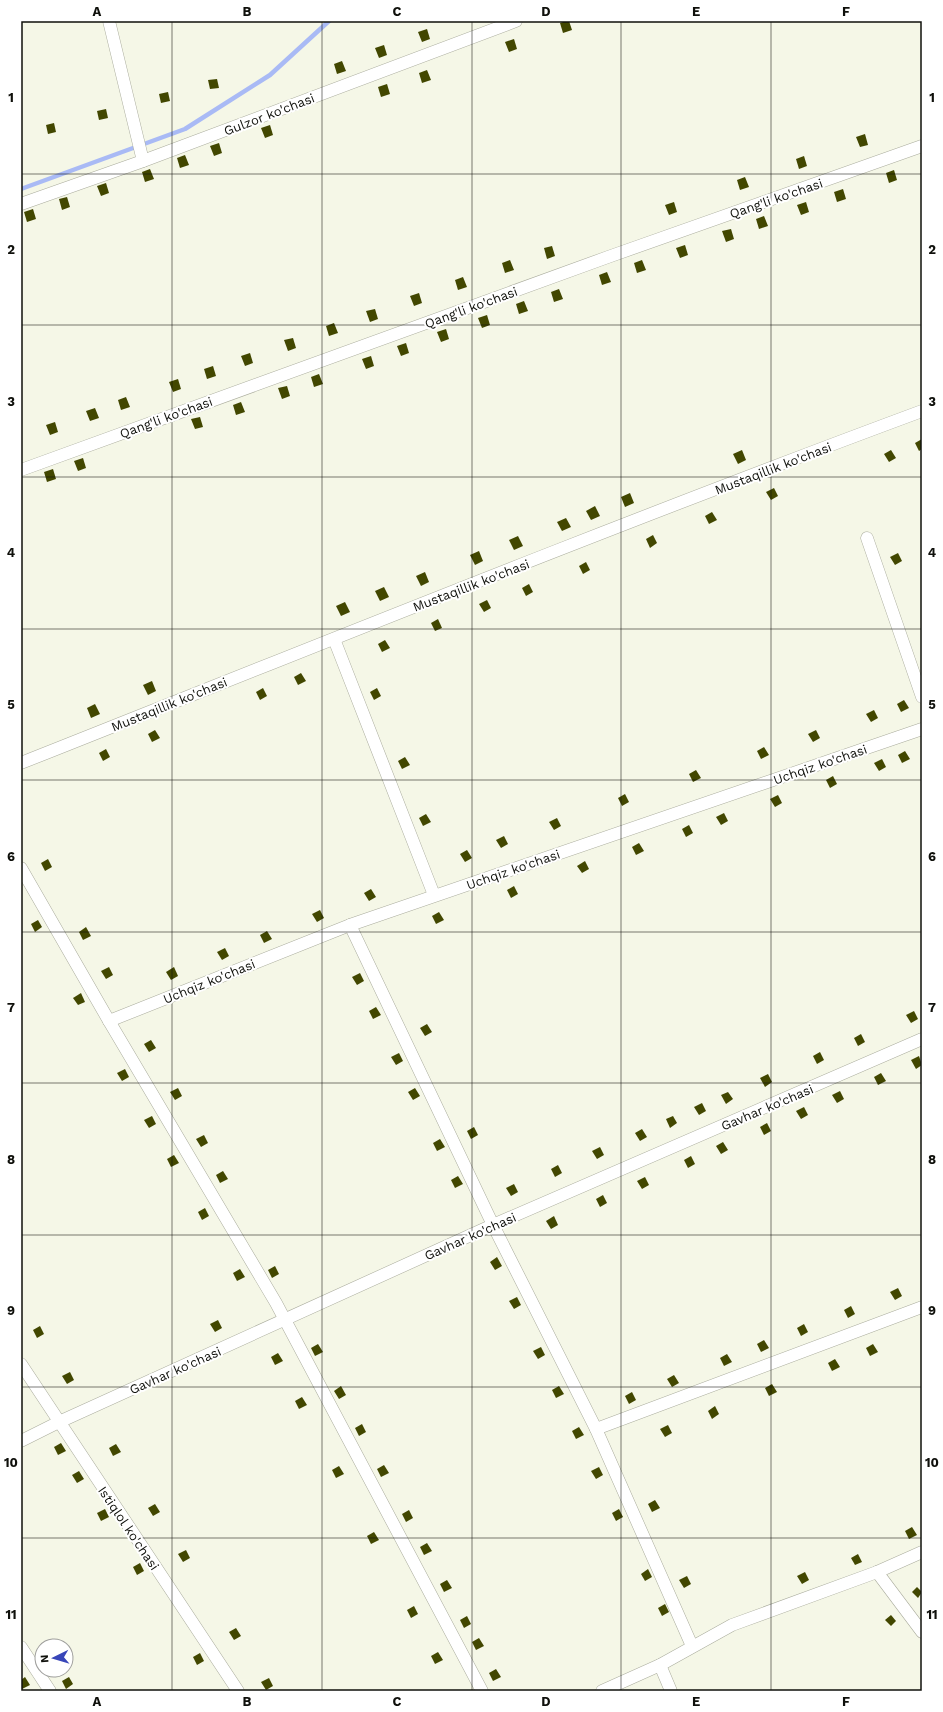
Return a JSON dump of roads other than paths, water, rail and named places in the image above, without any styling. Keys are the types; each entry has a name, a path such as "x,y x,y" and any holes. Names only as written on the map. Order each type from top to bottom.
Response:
{"street":[{"path":"109,21 144,160"},
{"name":"Gulzor ko'chasi","path":"21,204 144,160 516,21"},
{"name":"Qang'li ko'chasi","path":"21,470 608,257 922,146"},
{"name":"Mustaqillik ko'chasi","path":"21,763 809,453 922,411"},
{"path":"867,538 922,697"},
{"path":"334,639 434,895"},
{"name":"Uchqiz ko'chasi","path":"109,1021 350,925 922,729"},
{"path":"21,868 285,1320 482,1691"},
{"path":"350,925 494,1224 596,1429 692,1646"},
{"name":"Gavhar ko'chasi","path":"21,1441 59,1422 494,1224 922,1039"},
{"path":"596,1429 922,1307"},
{"name":"Istiqlol ko'chasi","path":"21,1364 238,1691"},
{"path":"602,1691 660,1665 732,1625 877,1572 922,1552"},
{"path":"877,1572 922,1632"},
{"path":"21,1647 50,1691"},
{"path":"660,1665 672,1691"}],"waterway":[{"path":"21,189 185,129 270,75 329,21"}]}
